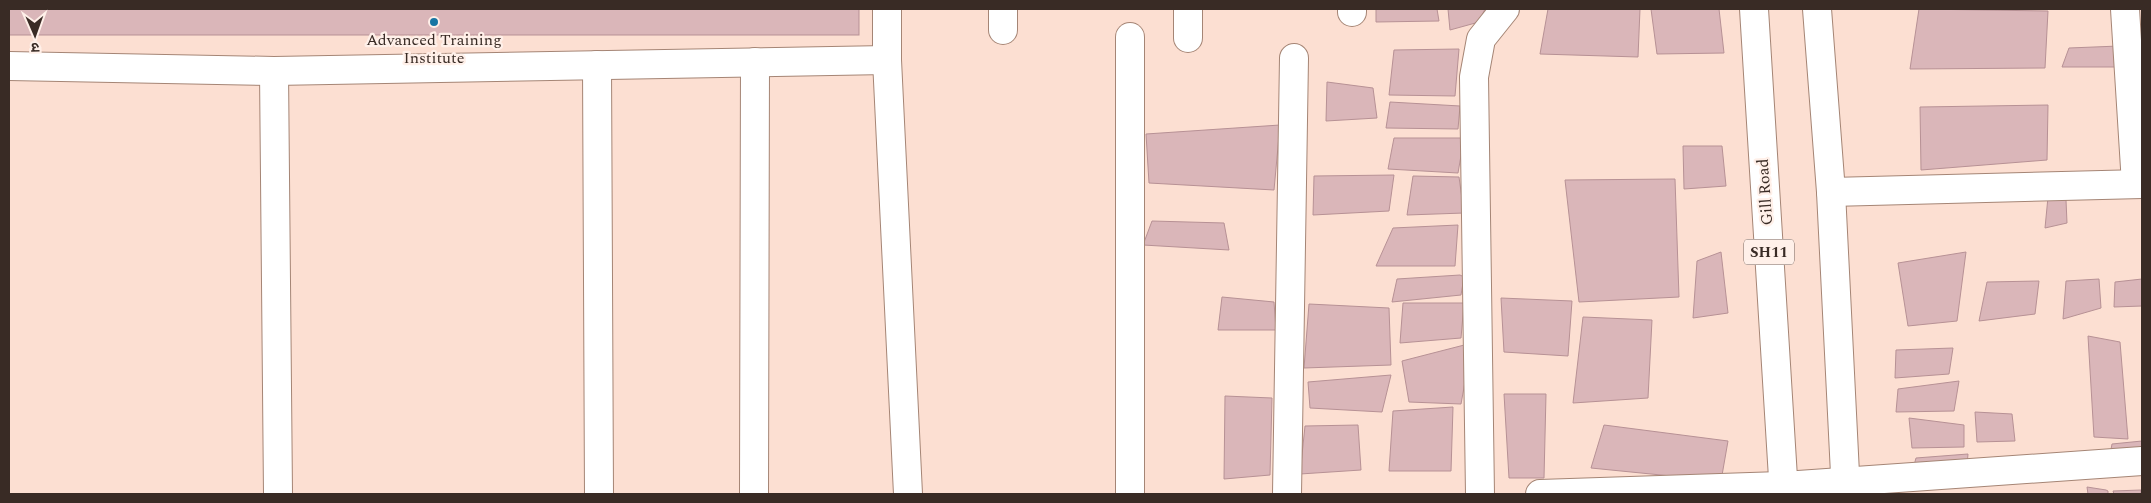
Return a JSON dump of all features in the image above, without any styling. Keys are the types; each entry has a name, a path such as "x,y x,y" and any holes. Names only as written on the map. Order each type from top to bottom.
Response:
{"street":[{"path":"887,9 887,60 908,494"},
{"path":"1188,9 1188,38"},
{"path":"1480,494 1474,77 1481,39 1505,9"},
{"name":"Gill Road","path":"1754,9 1784,490"},
{"path":"1817,9 1831,192 1845,488"},
{"path":"1831,192 2139,184 2125,9"},
{"path":"1130,37 1130,494"},
{"path":"1287,494 1294,58"},
{"path":"9,66 274,71 887,60"},
{"path":"754,494 755,62"},
{"path":"597,65 599,494"},
{"path":"274,71 278,494"},
{"path":"1540,494 1845,488 2142,461"}],"building":[{"name":"Advanced Training Institute","path":"9,9 859,9 859,35 9,35"},
{"path":"1376,9 1437,9 1439,21 1376,22"},
{"path":"1448,9 1485,9 1479,22 1450,30"},
{"path":"1548,9 1640,9 1638,57 1540,54"},
{"path":"1651,9 1719,9 1724,53 1657,54"},
{"path":"1919,9 2048,11 2045,68 1910,69"},
{"path":"2119,46 2115,67 2062,67 2069,48"},
{"path":"1459,49 1455,96 1389,95 1394,50"},
{"path":"1327,82 1373,88 1377,118 1326,121"},
{"path":"1390,102 1460,106 1458,129 1386,128"},
{"path":"2048,105 2047,160 1921,170 1920,107"},
{"path":"1280,125 1274,190 1149,183 1146,134"},
{"path":"1394,138 1464,138 1458,173 1388,169"},
{"path":"1683,146 1722,146 1726,186 1684,189"},
{"path":"1394,175 1389,211 1313,215 1314,176"},
{"path":"1413,176 1459,177 1464,213 1407,215"},
{"path":"1675,179 1679,297 1579,302 1565,180"},
{"path":"2048,197 2066,200 2067,223 2045,228"},
{"path":"1152,221 1224,223 1229,250 1143,245"},
{"path":"1458,225 1455,266 1376,266 1393,228"},
{"path":"1721,252 1728,313 1693,318 1697,261"},
{"path":"1966,252 1957,321 1908,326 1898,263"},
{"path":"1460,275 1464,277 1461,295 1392,302 1397,279"},
{"path":"2099,279 2101,308 2063,319 2066,281"},
{"path":"2142,279 2142,306 2114,307 2115,282"},
{"path":"2039,281 2035,314 1979,321 1987,282"},
{"path":"1222,297 1274,302 1276,330 1218,330"},
{"path":"1501,298 1572,301 1568,356 1504,352"},
{"path":"1403,303 1464,303 1461,338 1400,343"},
{"path":"1309,304 1389,308 1391,365 1304,368"},
{"path":"1583,317 1652,320 1648,398 1573,403"},
{"path":"2088,336 2120,342 2128,439 2094,437"},
{"path":"1472,343 1461,404 1409,402 1402,361"},
{"path":"1953,348 1949,374 1895,378 1896,350"},
{"path":"1391,375 1382,412 1310,408 1308,382"},
{"path":"1959,381 1954,411 1896,412 1898,389"},
{"path":"1504,394 1546,394 1544,478 1509,478"},
{"path":"1225,396 1272,398 1270,475 1224,479"},
{"path":"1453,407 1451,471 1389,471 1393,411"},
{"path":"1975,412 2012,414 2015,441 1977,442"},
{"path":"1909,418 1964,425 1964,447 1912,448"},
{"path":"1358,425 1361,470 1300,474 1305,426"},
{"path":"1604,425 1728,441 1721,481 1591,468"},
{"path":"2142,441 2142,453 2110,455 2112,444"},
{"path":"1968,454 1967,466 1913,469 1916,458"},
{"path":"2087,487 2106,490 2108,494 2088,494"},
{"path":"2141,490 2141,494 2114,494 2113,491"}],"place":[{"name":"Advanced Training Institute","path":"434,22"}]}
